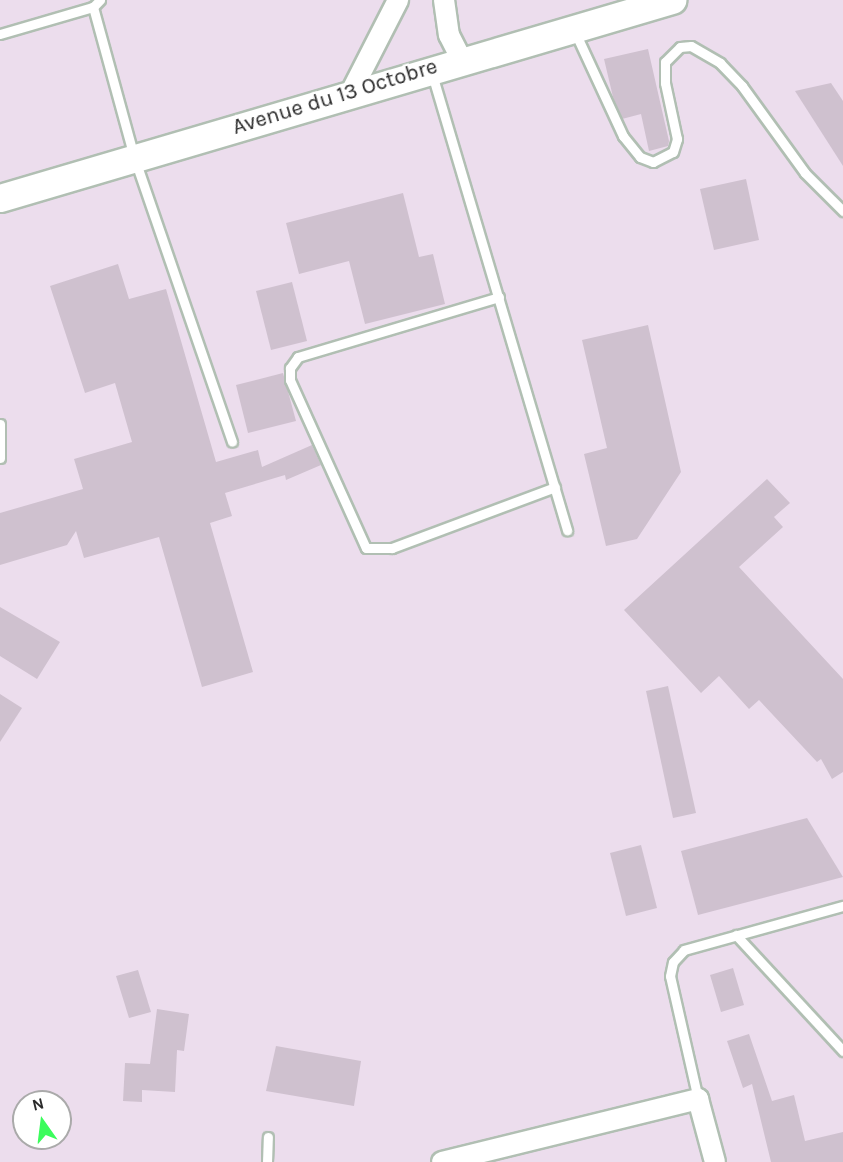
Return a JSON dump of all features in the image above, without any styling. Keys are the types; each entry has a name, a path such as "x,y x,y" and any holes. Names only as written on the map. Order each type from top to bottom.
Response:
{"street":[{"path":"350,94 398,0"},
{"path":"444,0 449,35 461,59"},
{"name":"Avenue du 13 Octobre","path":"0,198 461,59 672,0"},
{"path":"442,1162 698,1099 716,1162"}],"lane":[{"path":"0,34 96,3 134,157 232,442"},
{"path":"573,28 618,126 640,157 653,162 673,152 677,139 665,83 665,62 680,47 691,46 720,63 742,86 805,173 843,211"},
{"path":"431,69 567,530"},
{"path":"499,297 298,357 290,368 290,380 366,548 392,548 555,487"},
{"path":"0,424 0,458"},
{"path":"698,1099 670,976 673,962 684,950 843,906"},
{"path":"736,935 843,1050"},
{"path":"267,1162 268,1137"}],"building":[{"path":"648,49 669,141 668,146 649,151 641,114 622,119 613,97 604,59"},
{"path":"831,83 843,101 843,166 795,91"},
{"path":"746,179 759,240 714,250 700,189"},
{"path":"403,193 419,257 433,254 445,304 365,324 349,261 299,274 286,223"},
{"path":"118,264 129,299 166,289 216,462 258,450 262,467 312,445 321,465 286,480 285,475 225,493 232,516 210,523 253,672 202,687 159,537 84,558 76,531 67,545 0,565 0,513 83,489 74,459 132,442 115,383 85,393 50,286"},
{"path":"292,282 307,341 271,350 256,291"},
{"path":"648,325 681,472 637,539 606,546 584,454 607,448 582,340"},
{"path":"283,373 296,421 248,433 236,385"},
{"path":"767,479 790,503 774,517 783,527 739,567 843,679 843,772 832,779 821,759 817,762 759,700 749,709 719,676 701,693 624,610"},
{"path":"0,607 60,642 37,679 0,656"},
{"path":"668,686 696,813 673,818 646,691"},
{"path":"0,694 22,708 0,742"},
{"path":"807,818 843,877 698,915 681,851"},
{"path":"641,845 657,908 626,916 610,853"},
{"path":"733,968 744,1005 721,1012 710,975"},
{"path":"138,970 151,1012 129,1018 116,976"},
{"path":"157,1009 189,1014 184,1051 177,1050 175,1092 142,1090 142,1102 123,1101 125,1063 150,1064"},
{"path":"749,1034 772,1101 794,1095 805,1141 843,1132 843,1162 771,1162 752,1084 743,1088 727,1041"},
{"path":"276,1046 361,1061 354,1106 266,1091"}]}
